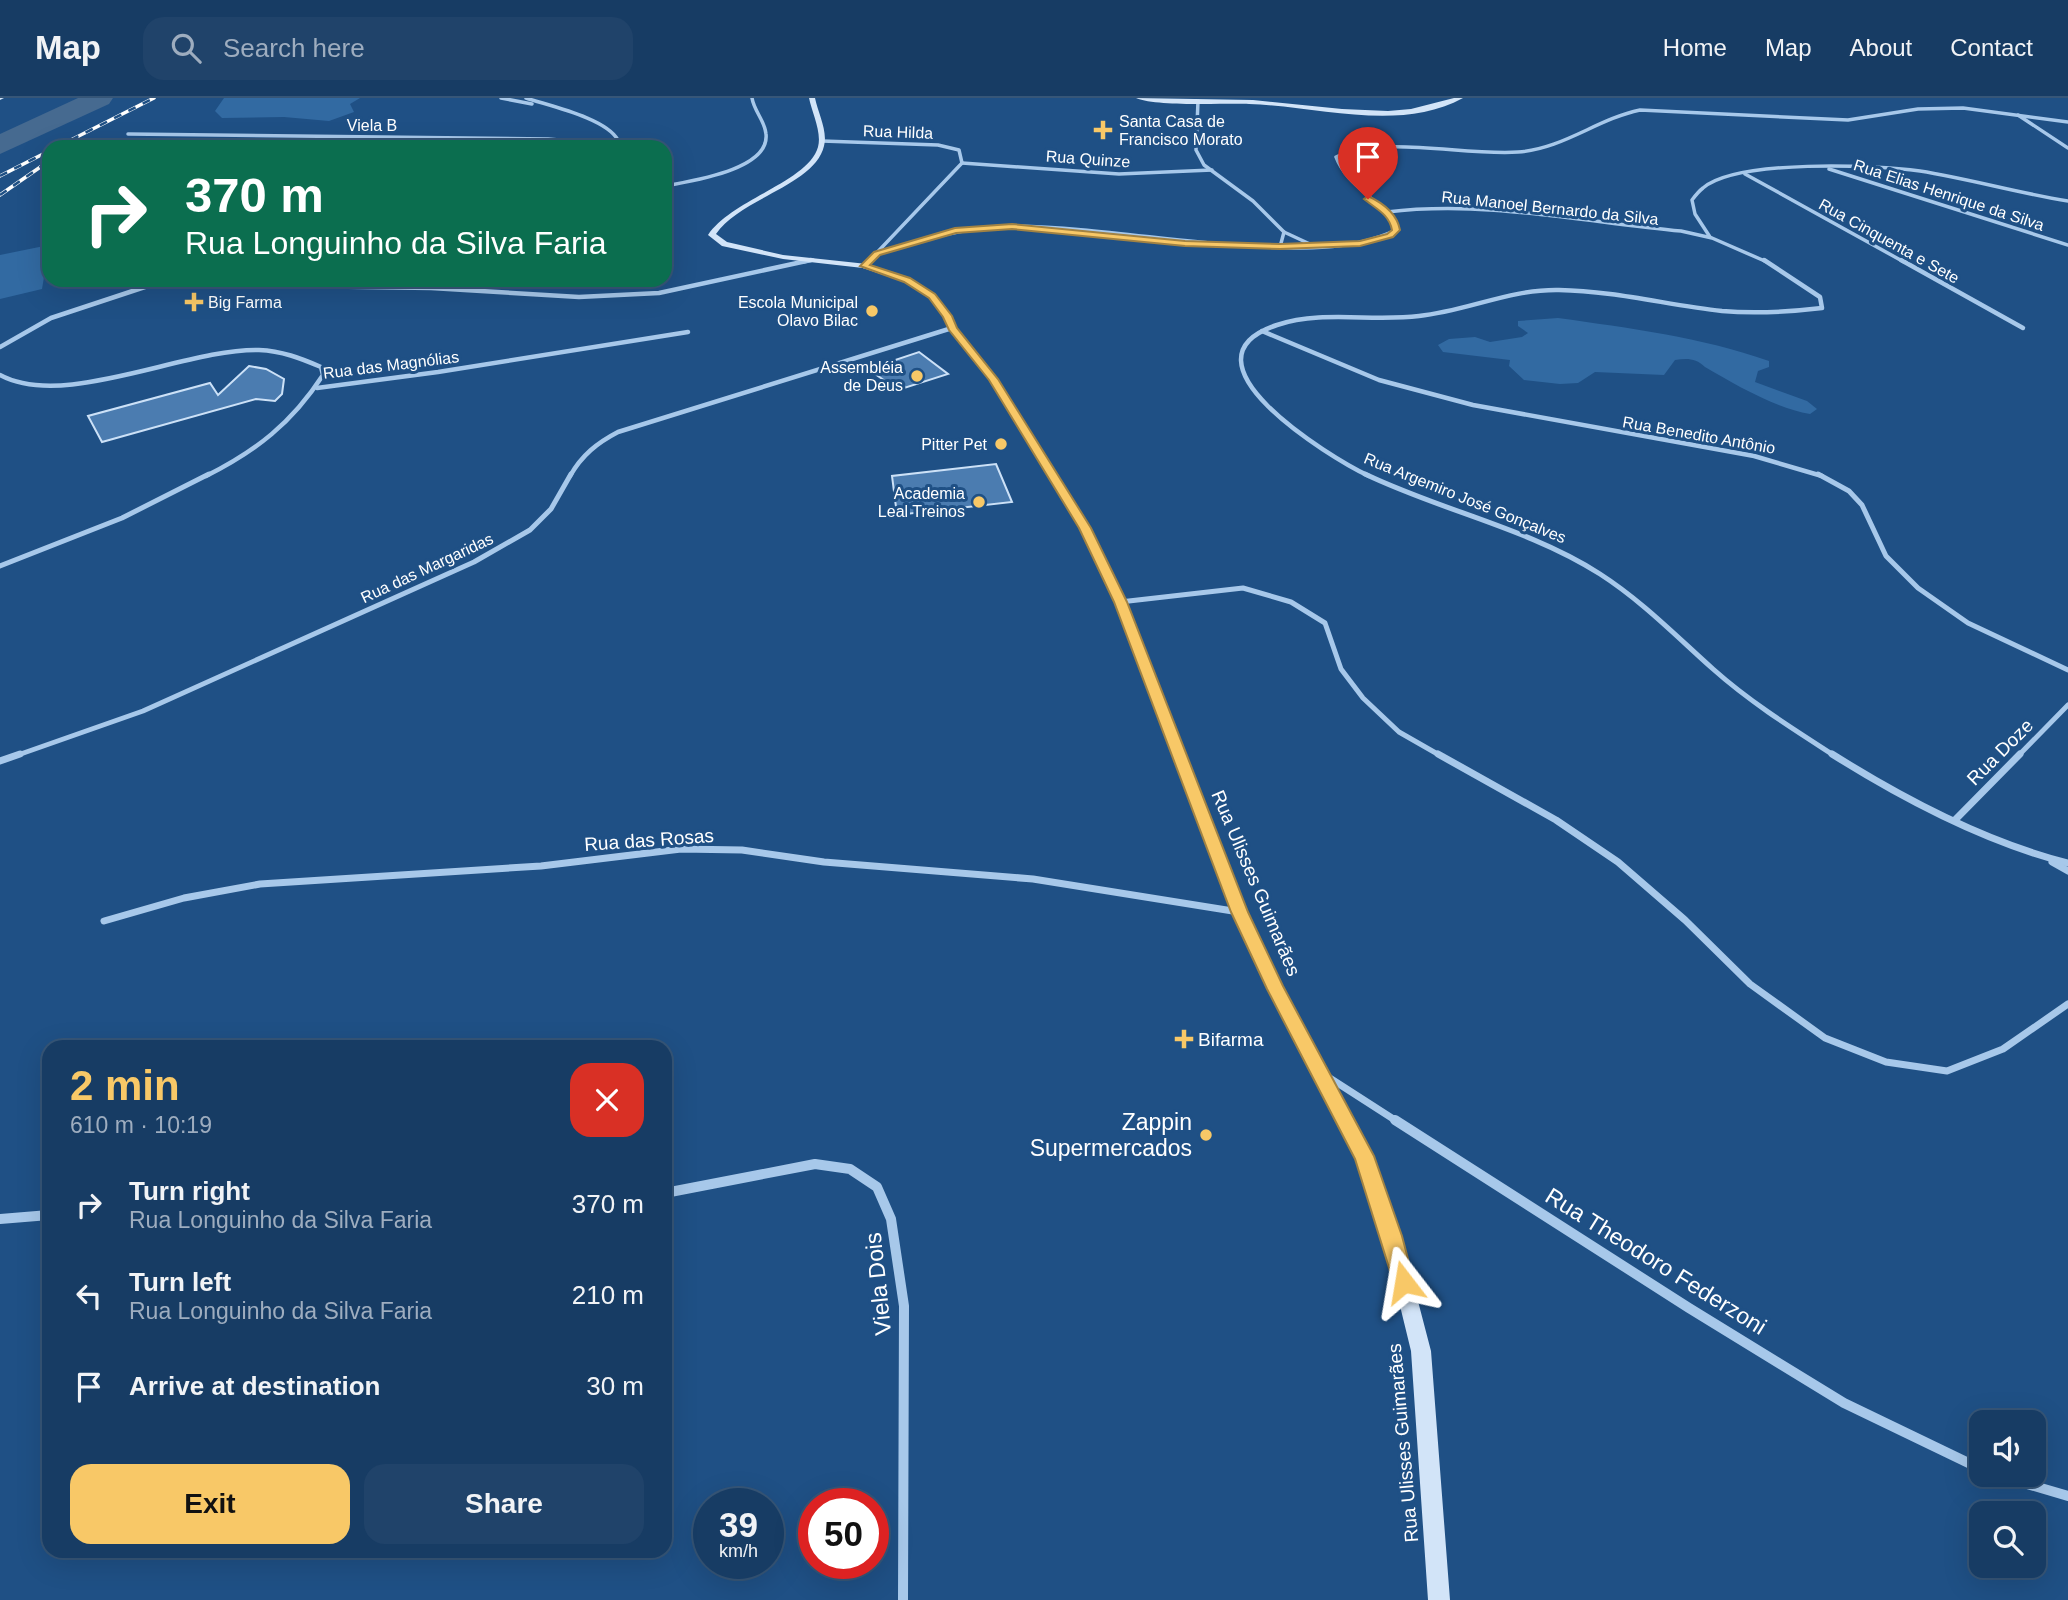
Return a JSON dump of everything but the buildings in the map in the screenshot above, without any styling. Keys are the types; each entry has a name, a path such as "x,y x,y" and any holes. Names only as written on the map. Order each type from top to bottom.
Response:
{"main road":[{"path":"812,98 822,141"},
{"path":"1139,98 1394,114 1417,112 1460,98"},
{"name":"Rua Ulisses Guimarães","path":"822,141 821,150 812,163 777,188 721,221 712,235 725,244 783,257 864,266 907,280 932,296 947,316 952,328 993,379 1085,528 1120,602 1240,912 1275,989 1364,1156 1392,1236 1421,1351 1439,1600"}],"street":[{"path":"501,98 543,106 603,125 614,133 618,140"},
{"path":"526,98 543,106"},
{"path":"672,184 739,167 762,148 766,134 763,123 754,110 752,98"},
{"path":"1198,101 1196,150 1203,164 1253,201 1284,232 1316,247"},
{"path":"877,254 955,230 1012,226 1185,243 1280,247 1360,244 1390,236 1396,230 1387,212 1361,191 1337,164 1336,157 1353,148 1464,153 1535,150 1552,146 1614,115 1640,110 1838,120 1875,119 1925,108 1952,108 2068,122"},
{"path":"2018,115 2068,148"},
{"name":"Viela B","path":"128,134 557,140"},
{"name":"Rua Hilda","path":"822,141 938,145 959,150 962,163"},
{"path":"864,266 962,163"},
{"name":"Rua Quinze","path":"962,163 1119,174 1212,170"},
{"path":"1262,331 1307,318 1406,318 1526,291 1555,290 1749,314 1791,314 1822,308 1820,297 1802,282 1710,237 1691,208 1693,197 1705,184 1744,173 1822,167 1915,171 2068,201"},
{"name":"Rua Elias Henrique da Silva","path":"1822,167 2068,245"},
{"name":"Rua Cinquenta e Sete","path":"1744,173 2023,328"},
{"name":"Rua Manoel Bernardo da Silva","path":"1387,212 1417,208 1458,209 1710,237"},
{"path":"1280,247 1284,232"},
{"path":"365,287 579,297 659,293 814,260"},
{"path":"0,347 51,318 145,287"},
{"name":"Rua das Margaridas","path":"0,761 144,711 495,552 530,530 551,509 576,463 596,444 618,432 952,328"},
{"name":"Rua Benedito Antônio","path":"1262,331 1379,380 1473,405 1754,456 1802,468 1830,479 1849,491 1862,505 1885,556 1918,588 1968,624 2068,670"},
{"name":"Rua Argemiro José Gonçalves","path":"1262,331 1243,347 1240,360 1244,377 1265,404 1288,425 1375,480 1545,543 1583,564 1629,596 1690,645 1714,670 1793,730 1871,779 2068,871"},
{"name":"Rua das Magnólias","path":"317,387 463,369 688,332"},
{"name":"Rua das Magnólias","path":"0,376 23,384 65,386 227,353 280,351 307,357 321,367 323,375 317,387"},
{"path":"0,566 122,519 203,479 262,444 317,387"},
{"path":"1120,602 1243,588 1291,602 1325,623 1341,669 1363,698 1399,733 1556,820 1618,862 1685,920 1750,984 1825,1038 1886,1062 1947,1071 2003,1049 2068,1004"},
{"name":"Rua Doze","path":"1955,820 2068,705"},
{"name":"Rua das Rosas","path":"104,921 184,898 260,884 356,876 450,874 681,849 742,850 824,862 1033,879 1240,912"},
{"name":"Rua Argemiro José Gonçalves","path":"2042,857 2068,863"},
{"name":"Rua Theodoro Federzoni","path":"1319,1071 1677,1300 1844,1403 1969,1463"},
{"name":"Viela Dois","path":"672,1192 815,1164 850,1169 877,1187 891,1219 904,1306 903,1600"},
{"path":"0,1219 42,1216"},
{"path":"2038,1487 2068,1496"}],"shaded area":[{"path":"224,98 360,98 350,104 354,112 329,121 284,117 222,118 215,111"},
{"path":"42,246 42,289 0,299 0,255"},
{"path":"1558,318 1691,339 1769,361 1769,367 1758,371 1755,382 1807,401 1817,409 1810,414 1783,407 1691,359 1675,360 1664,375 1595,372 1578,383 1560,384 1524,380 1509,366 1510,360 1443,352 1438,345 1449,339 1475,337 1490,342 1522,337 1528,333 1518,326 1518,321"}],"waterway":[{"path":"0,145 100,98"}],"railway":[{"path":"71,140 154,98"},
{"path":"0,176 42,155"},
{"path":"0,195 42,166"}],"place":[{"name":"Santa Casa de Francisco Morato","path":"1103,130"},
{"name":"Big Farma","path":"194,302"},
{"name":"Escola Municipal Olavo Bilac","path":"872,311"},
{"name":"Assembléia de Deus","path":"917,376"},
{"name":"Pitter Pet","path":"1001,444"},
{"name":"Academia Leal Treinos","path":"979,502"},
{"name":"Bifarma","path":"1184,1039"},
{"name":"Zappin Supermercados","path":"1206,1135"}],"route":[{"path":"1368,199 1387,212 1396,230 1390,236 1360,244 1280,247 1185,243 1012,226 955,230 877,254 864,266 907,280 932,296 947,316 952,328 993,379 1085,528 1120,602 1240,912 1275,989 1364,1156 1392,1236 1404,1282"}]}
